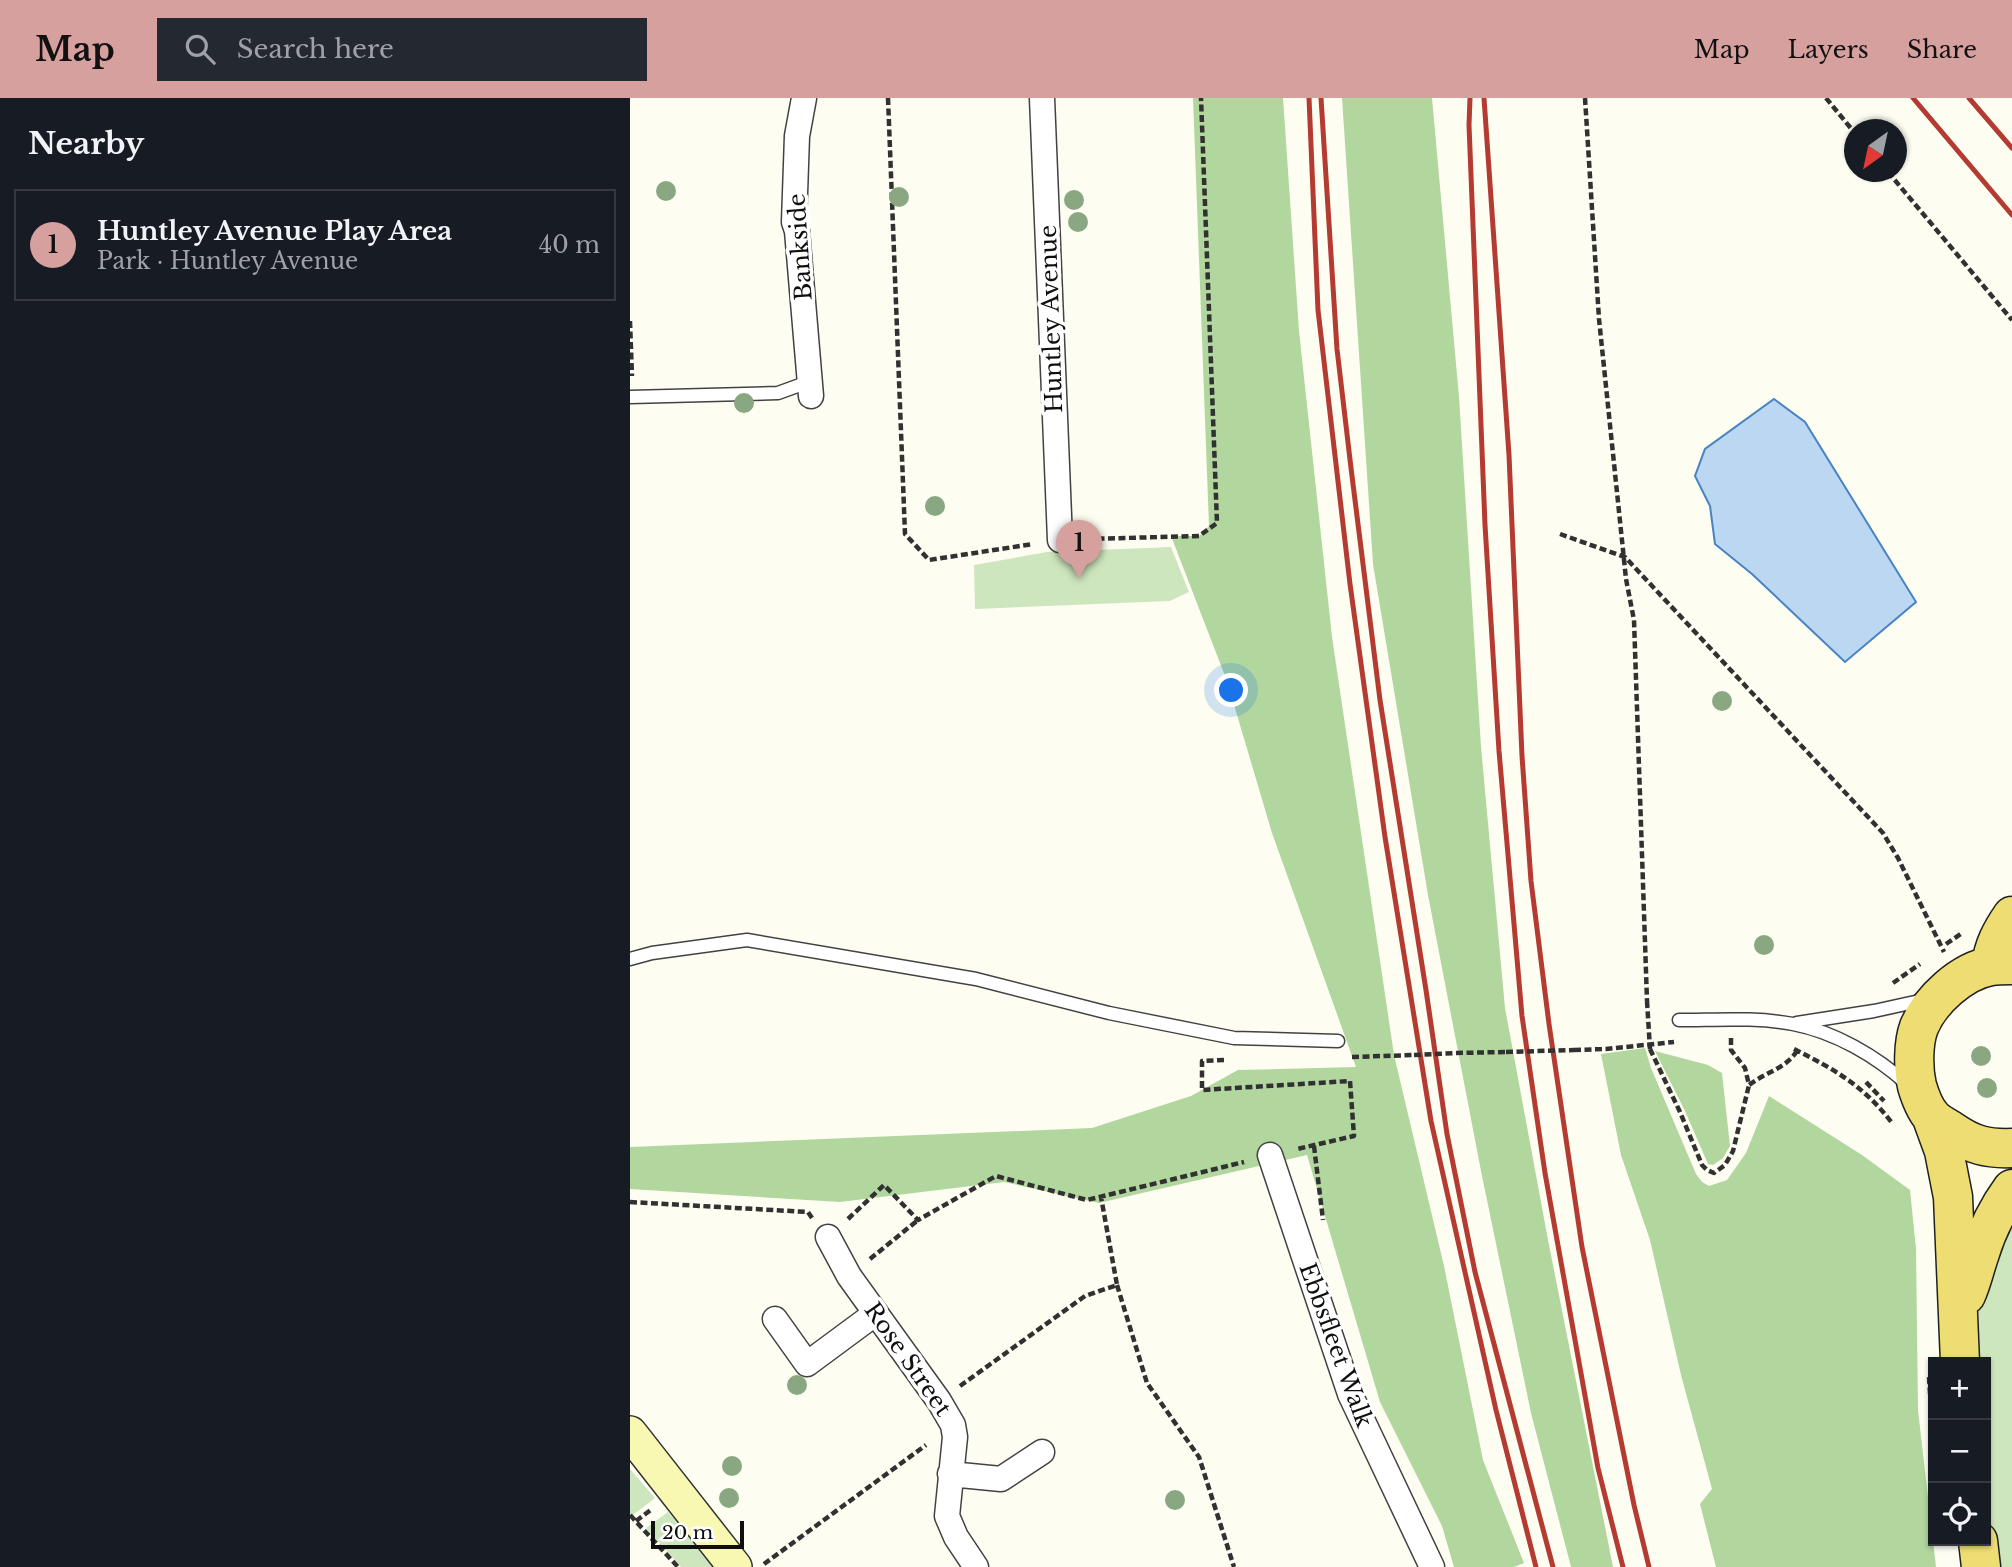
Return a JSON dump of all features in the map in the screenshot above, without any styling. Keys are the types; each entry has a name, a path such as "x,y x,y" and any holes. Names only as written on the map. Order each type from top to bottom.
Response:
{"main road":[{"path":"2002,965 1992,955 2012,916"},
{"path":"1961,1357 1953,1197 1944,1151 1914,1107 1917,1038 1920,1026 1944,977 2002,965"},
{"path":"1914,1107 1966,1141 1991,1149 2012,1148"},
{"path":"1959,1309 1971,1284 1992,1221 2012,1189"},
{"path":"630,1433 735,1567"},
{"path":"1979,1546 1981,1567"}],"street":[{"name":"Bankside","path":"804,98 797,136 794,222 811,387"},
{"name":"Huntley Avenue","path":"1042,98 1060,540"},
{"name":"Ebbsfleet Walk","path":"1270,1155 1350,1394 1432,1567"},
{"name":"Rose Street","path":"828,1237 849,1276 939,1401 953,1425 955,1437 947,1510 956,1537 976,1567"},
{"path":"775,1319 807,1364 876,1313"},
{"path":"950,1474 1001,1479 1042,1452"}],"lane":[{"path":"631,397 778,393 800,385 811,387"},
{"path":"630,959 652,953 747,940 976,979 1109,1013 1234,1038 1338,1041"},
{"path":"1679,1020 1794,1024 1874,1011 1944,977"},
{"path":"1794,1024 1856,1048 1884,1066 1914,1107"}],"path":[{"path":"888,98 905,534 929,560 1060,540 1199,536 1217,523 1201,98"},
{"path":"1585,98 1599,319 1626,579 1634,620 1650,1049 1702,1165 1714,1172 1725,1165 1733,1151 1749,1085 1745,1068 1733,1056 1732,1037"},
{"path":"1826,98 1844,120"},
{"path":"1896,182 2012,320"},
{"path":"630,321 631,397"},
{"path":"1560,534 1625,557 1883,833 1942,947 1944,977"},
{"path":"1942,947 1971,926"},
{"path":"1942,947 1944,977"},
{"path":"1885,986 1925,960"},
{"path":"1812,1051 1789,1043 1797,1051 1830,1067 1850,1081 1874,1102 1892,1124"},
{"path":"1339,1057 1574,1050"},
{"path":"1749,1085 1786,1065 1797,1051"},
{"path":"849,1276 918,1220 996,1176 1087,1200 1354,1136 1350,1081 1202,1090 1202,1061 1230,1060"},
{"path":"1865,1082 1914,1107"},
{"path":"630,1202 808,1212 828,1237 884,1185 918,1220"},
{"path":"1101,1197 1117,1285 1147,1384 1199,1457 1234,1567"},
{"path":"939,1401 1085,1296 1117,1285"},
{"path":"761,1567 953,1425"},
{"path":"630,1515 678,1567"}],"green space":[{"path":"1193,98 1283,98 1299,331 1332,637 1394,1055 1444,1266 1483,1460 1524,1563 1514,1567 1454,1567 1442,1526 1380,1402 1307,1155 1099,1203 1004,1182 840,1202 630,1189 630,1147 1092,1128 1191,1096 1238,1070 1356,1067 1272,833 1227,681 1171,536 1199,536 1209,526"},
{"path":"1342,98 1432,98 1459,397 1481,747 1505,1008 1613,1567 1571,1567 1531,1413 1428,895 1373,564"},
{"path":"1171,547 1189,592 1170,601 975,609 974,565 1047,552"},
{"path":"1645,1048 1696,1174 1709,1186 1727,1180 1746,1153 1769,1096 1862,1155 1910,1190 1916,1249 1918,1410 1928,1497 1928,1546 1934,1546 1936,1567 1716,1567 1700,1504 1712,1489 1681,1375 1650,1240 1621,1155 1601,1054"},
{"path":"1655,1051 1708,1065 1722,1073 1730,1146 1723,1158 1713,1165 1708,1164"},
{"path":"2007,1225 2012,1229 2012,1567 1997,1567 1991,1524 1991,1357 1977,1357 1977,1317 1982,1285"},
{"path":"630,1469 655,1498 633,1515 630,1513"},
{"path":"668,1512 713,1567 681,1567 646,1528"}],"water":[{"path":"1774,399 1805,422 1916,602 1845,662 1752,574 1715,544 1710,506 1695,476 1705,449"}],"railway":[{"path":"1309,98 1318,310 1350,584 1385,837 1431,1121 1496,1410 1536,1567"},
{"path":"1321,98 1337,349 1351,468 1380,700 1447,1134 1475,1272 1553,1567"},
{"path":"1470,98 1485,525 1499,751 1522,1016 1545,1173 1598,1468 1623,1567"},
{"path":"1484,98 1509,455 1522,756 1531,881 1582,1247 1649,1567"},
{"path":"1913,98 2012,215"},
{"path":"1969,98 2012,148"}],"place":[{"name":"Huntley Avenue Play Area","path":"1079,578"}]}
